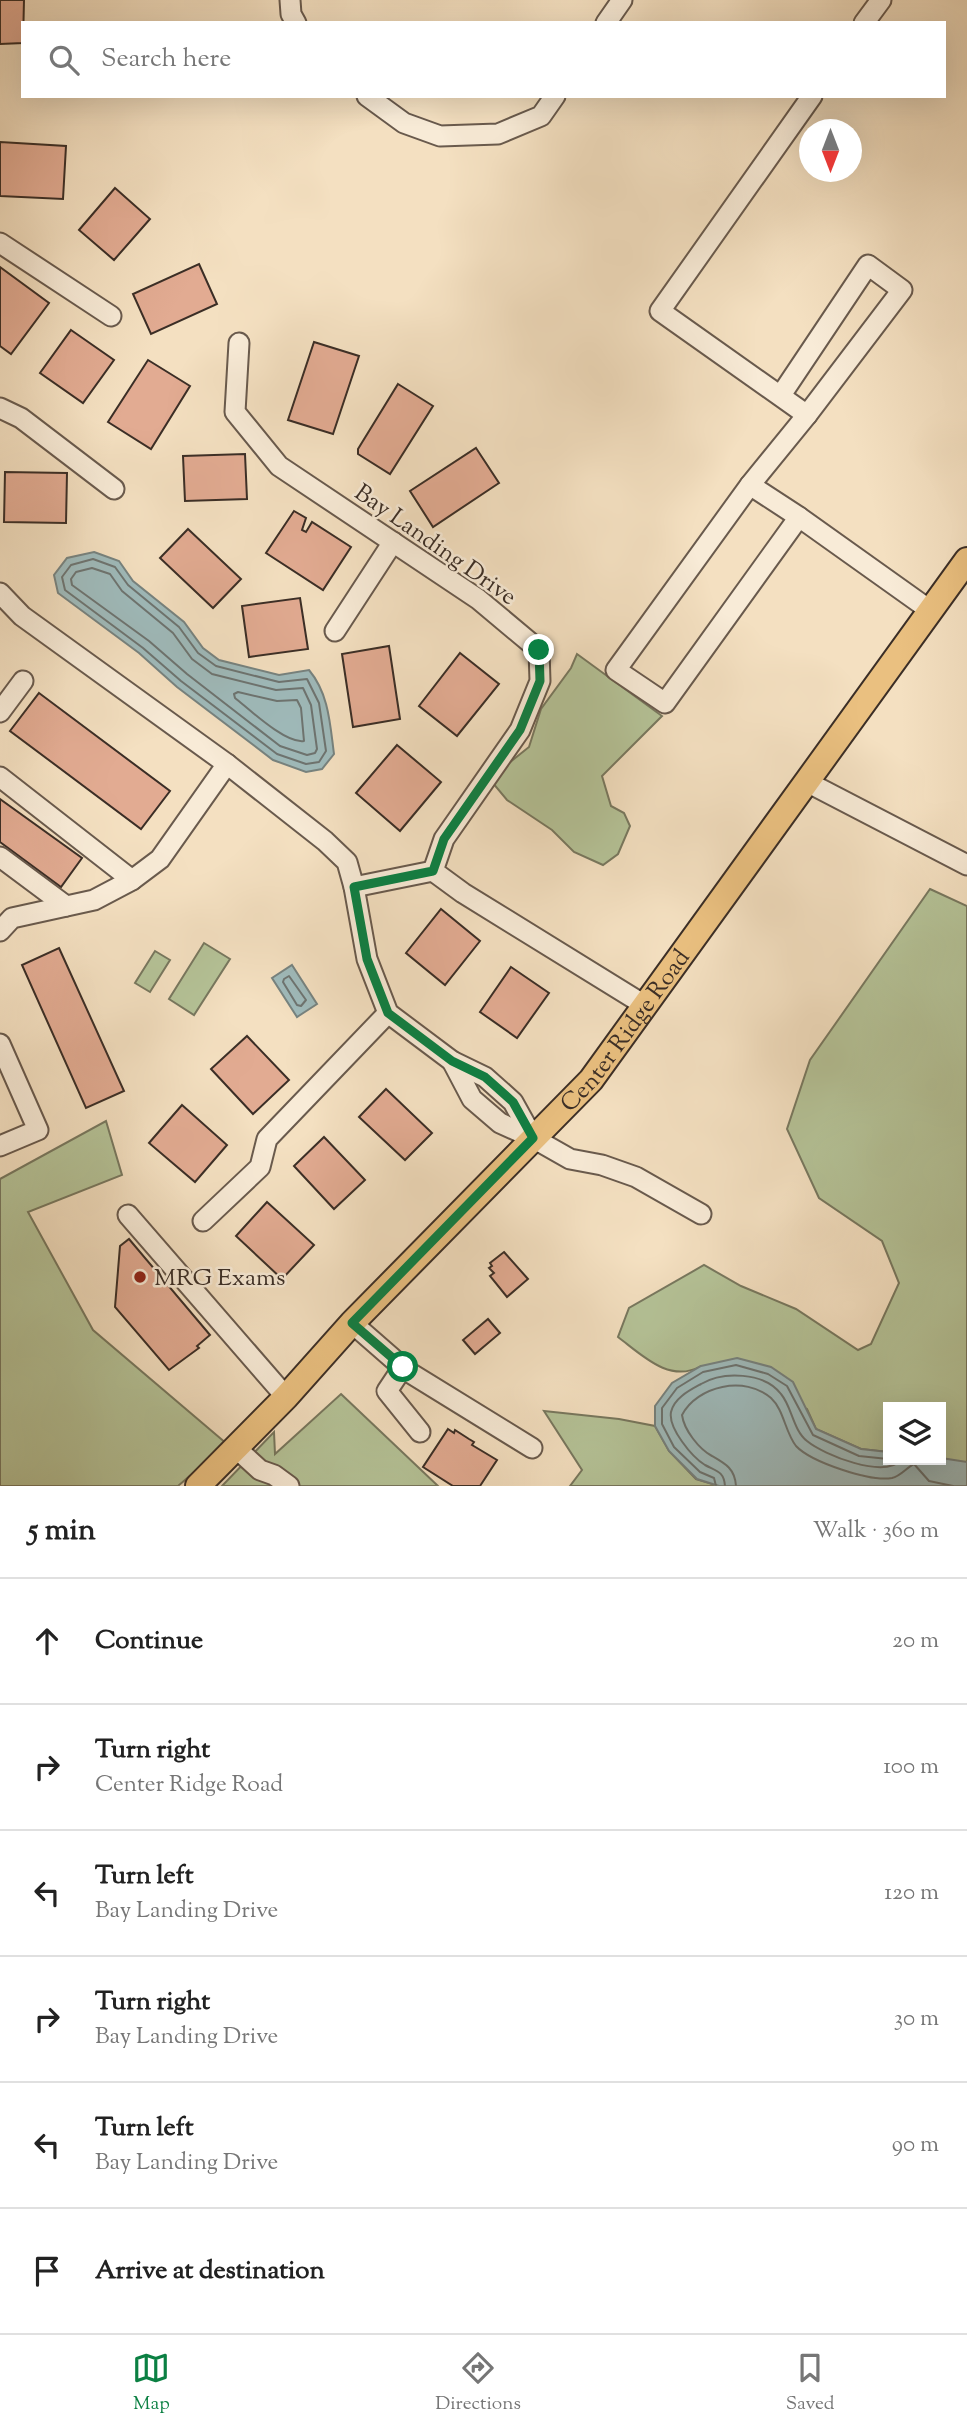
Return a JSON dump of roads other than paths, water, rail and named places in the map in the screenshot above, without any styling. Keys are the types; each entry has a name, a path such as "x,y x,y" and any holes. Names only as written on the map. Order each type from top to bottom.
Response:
{"main road":[{"name":"Center Ridge Road","path":"198,1486 237,1449 352,1323 591,1080 967,561"}],"street":[{"path":"290,0 291,14 295,21"},
{"path":"607,21 622,0"},
{"path":"865,21 881,0"},
{"path":"370,98 404,123 440,136 498,134 541,116 554,98"},
{"path":"807,415 660,311 811,98"},
{"path":"0,243 111,316"},
{"path":"781,395 868,265 902,290 750,485 616,670 665,703 799,517"},
{"name":"Bay Landing Drive","path":"239,343 235,412 279,466 478,598 539,650 540,681 520,730 444,839 433,871"},
{"path":"0,408 21,418 114,489"},
{"path":"750,485 931,611"},
{"path":"335,631 393,542"},
{"path":"0,593 22,616 227,764 347,862 367,959 388,1013 452,1061 472,1099 500,1123 569,1159 602,1166 636,1178 701,1214"},
{"path":"0,712 23,681"},
{"path":"0,931 12,918 94,900 132,880 160,859 227,764"},
{"path":"0,777 132,880"},
{"path":"807,782 967,865"},
{"path":"0,858 66,906"},
{"path":"354,887 433,871 463,893 646,1006"},
{"path":"203,1221 260,1167 267,1139 388,1013"},
{"path":"0,1044 38,1130 0,1146"},
{"path":"128,1215 286,1397"},
{"path":"352,1323 403,1367 532,1447"},
{"path":"403,1367 387,1391 420,1432"},
{"path":"237,1449 261,1478 274,1475 289,1486"}],"water":[{"path":"94,552 119,561 133,581 184,622 203,648 219,660 279,675 309,670 325,699 334,754 322,769 306,772 273,760 177,687 139,653 58,593 54,575 67,558"},
{"path":"292,965 317,1004 297,1017 272,978"},
{"path":"737,1358 771,1367 793,1382 816,1429 861,1449 883,1451 883,1465 946,1465 946,1459 967,1462 967,1486 719,1486 697,1479 669,1451 655,1426 655,1406 672,1383 701,1366"}],"place":[{"name":"MRG Exams","path":"140,1277"}]}
